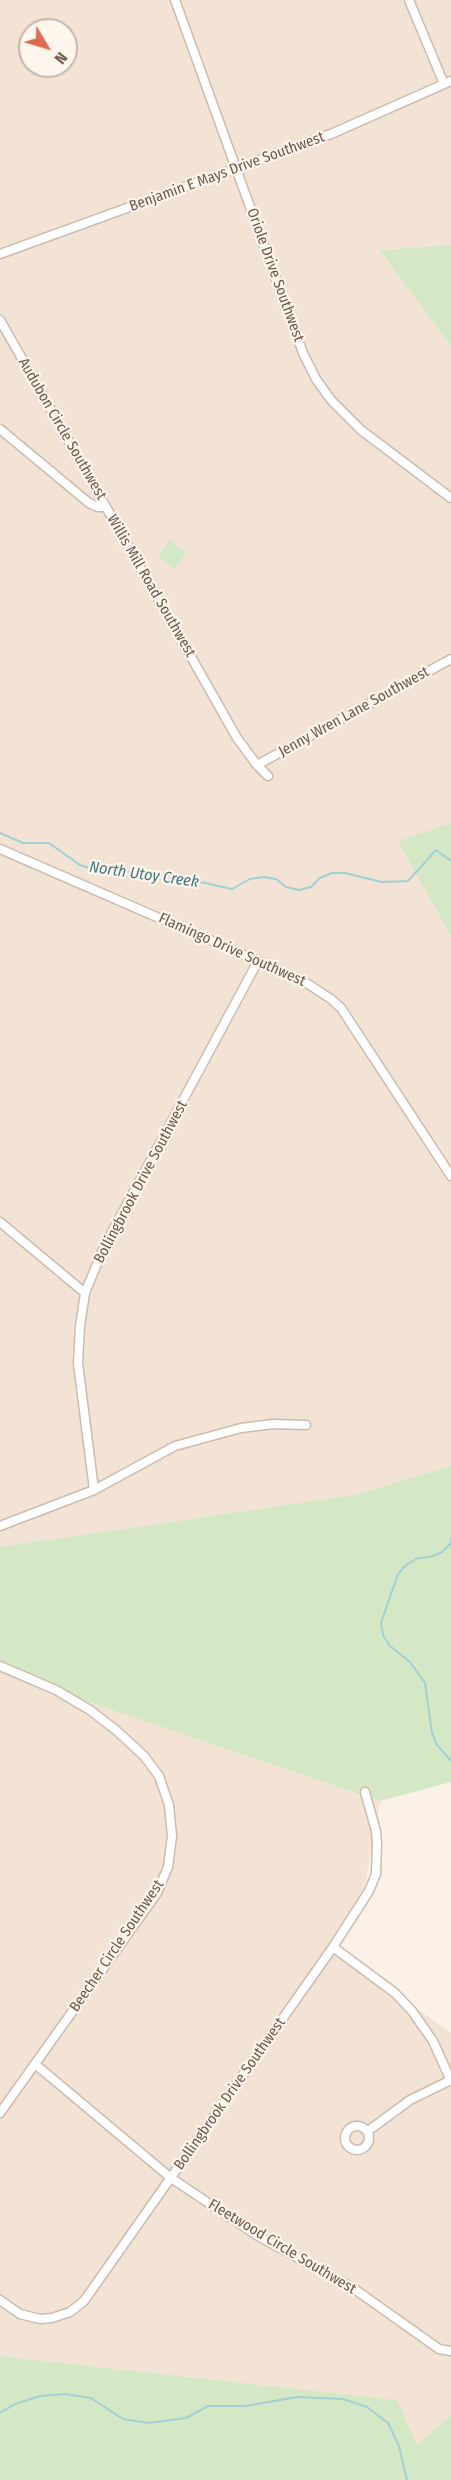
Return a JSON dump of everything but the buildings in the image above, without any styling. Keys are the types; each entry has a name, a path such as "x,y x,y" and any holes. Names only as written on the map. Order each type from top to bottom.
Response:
{"street":[{"name":"Oriole Drive Southwest","path":"175,0 303,353 316,379 331,400 361,430 451,498"},
{"path":"408,0 448,83"},
{"name":"Benjamin E Mays Drive Southwest","path":"0,254 332,134 448,83"},
{"name":"Audubon Circle Southwest","path":"0,320 106,507"},
{"name":"Willis Mill Road Southwest","path":"0,429 89,503 98,507 106,507 237,738 268,776"},
{"name":"Jenny Wren Lane Southwest","path":"257,765 451,659"},
{"name":"Flamingo Drive Southwest","path":"0,849 309,984 341,1008 451,1176"},
{"name":"Bollingbrook Drive Southwest","path":"94,1490 78,1363 85,1293 104,1247 258,961"},
{"path":"0,1222 85,1293"},
{"path":"0,1526 94,1490 141,1462 175,1446 241,1428 273,1424 306,1425"},
{"name":"Beecher Circle Southwest","path":"0,1666 56,1690 90,1710 144,1756 159,1776 169,1805 172,1836 168,1867 157,1893 0,2113"},
{"name":"Bollingbrook Drive Southwest","path":"0,2300 10,2309 30,2317 52,2318 70,2312 84,2301 333,1947 369,1891 376,1874 376,1831 365,1792"},
{"path":"333,1947 395,1993 412,2011 434,2041 451,2081 410,2100 368,2131"},
{"name":"Fleetwood Circle Southwest","path":"35,2064 171,2178 258,2235 352,2288 439,2349 451,2351"}],"shaded area":[{"path":"0,0 451,0 451,245 381,250 451,346 451,823 399,841 451,936 451,1466 354,1495 0,1547"},
{"path":"0,1672 380,1801 359,1919 335,1951 451,2033 451,2415 417,2446 396,2400 0,2356"}],"green space":[{"path":"451,245 451,346 380,250"},
{"path":"170,540 186,553 174,569 158,556"},
{"path":"451,823 451,936 398,841"},
{"path":"451,1466 451,1782 380,1801 0,1672 0,1547 354,1495"},
{"path":"0,2356 397,2400 417,2445 451,2415 451,2480 0,2480"}],"waterway":[{"name":"North Utoy Creek","path":"0,833 23,843 49,843 80,865 93,869 169,875 232,889 250,879 263,877 276,879 286,887 299,890 311,887 320,878 332,873 345,873 382,882 408,881 436,850 451,861"},
{"path":"451,1539 451,1543 442,1552 430,1557 418,1558 406,1565 398,1574 381,1623 383,1635 390,1646 410,1662 425,1683 432,1733 437,1745 451,1761"},
{"path":"0,2413 15,2404 40,2396 65,2394 91,2398 123,2419 148,2423 186,2418 208,2406 246,2406 297,2397 343,2399 367,2407 388,2423 399,2446 407,2480"}]}
